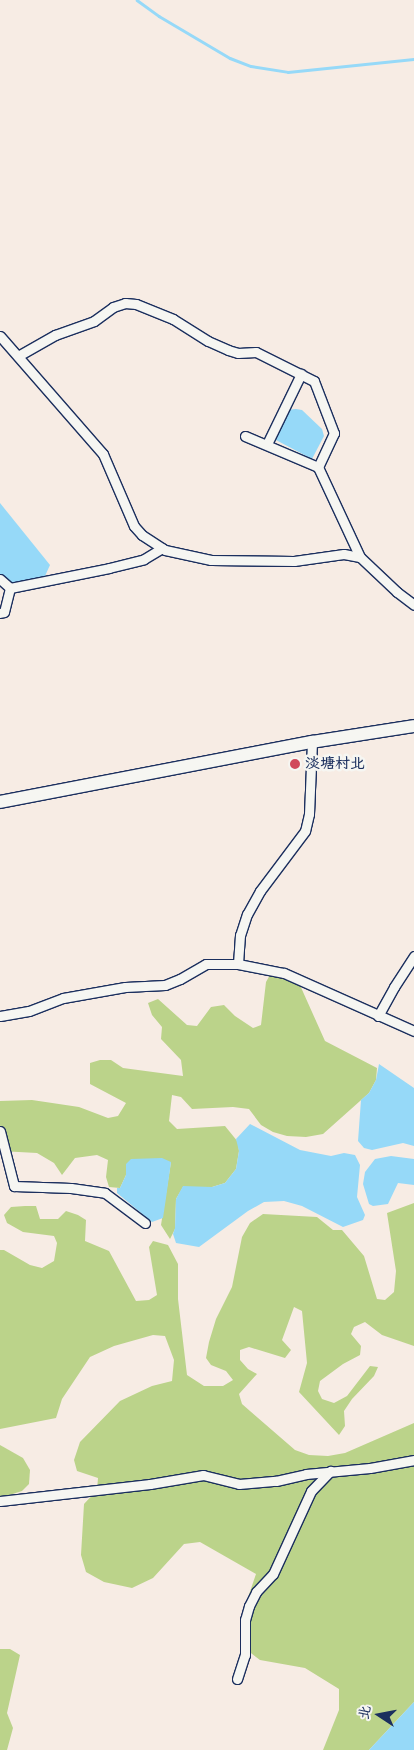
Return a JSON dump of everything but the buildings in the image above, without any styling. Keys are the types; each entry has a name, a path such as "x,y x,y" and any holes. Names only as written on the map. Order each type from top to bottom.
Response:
{"main road":[{"path":"0,802 312,742 414,726"}],"street":[{"path":"18,356 55,335 94,320 113,307 125,303 136,304 173,319 208,341 228,350 238,353 256,352 314,381 334,433 318,468"},
{"path":"0,336 102,454 134,526 142,535 162,548 219,560 294,561 344,554 360,557"},
{"path":"267,444 301,374"},
{"path":"245,436 267,444 318,468 360,557 397,592 414,605"},
{"path":"10,588 135,562 162,548"},
{"path":"0,579 10,588"},
{"path":"0,613 4,612 10,588"},
{"path":"238,964 240,935 247,914 260,891 305,831 309,814 312,742"},
{"path":"378,1016 394,986 414,956"},
{"path":"0,1016 29,1012 63,998 125,987 165,985 206,964 238,964 284,973 414,1031"},
{"path":"0,1131 14,1186 71,1188 105,1193 145,1223"},
{"path":"0,1501 150,1484 203,1475 240,1484 276,1482 332,1470 370,1468 414,1460"},
{"path":"237,1679 245,1656 245,1620 249,1606 256,1592 273,1574 311,1491 332,1470"}],"green space":[{"path":"275,966 295,974 325,1041 377,1068 376,1080 369,1093 323,1134 306,1137 287,1136 273,1132 261,1125 249,1109 233,1107 192,1109 181,1097 172,1095 169,1121 177,1129 225,1126 238,1142 239,1151 236,1169 225,1183 212,1187 183,1187 176,1199 175,1229 170,1239 161,1225 171,1162 126,1164 126,1175 120,1188 109,1187 106,1177 108,1160 97,1155 75,1158 62,1175 54,1163 37,1153 0,1151 0,1101 32,1100 79,1107 108,1118 118,1116 126,1103 90,1084 90,1063 100,1060 111,1060 123,1068 183,1076 181,1060 161,1039 162,1027 152,1015 148,1003 158,999 187,1025 197,1026 211,1007 224,1005 235,1016 253,1028 261,1025 266,982"},
{"path":"414,1203 414,1346 382,1335 365,1322 354,1327 351,1334 361,1346 360,1355 343,1364 320,1381 318,1391 322,1399 334,1403 347,1396 370,1366 378,1367 374,1376 352,1399 344,1411 345,1426 339,1435 299,1392 307,1363 302,1311 294,1307 282,1340 291,1350 285,1358 249,1347 240,1350 240,1360 248,1369 257,1374 239,1394 242,1404 295,1450 309,1455 328,1456 345,1453 414,1423 414,1702 369,1750 323,1750 339,1710 339,1689 305,1668 260,1660 247,1650 240,1633 243,1612 256,1574 200,1542 184,1544 153,1578 132,1588 104,1582 86,1572 81,1555 84,1504 97,1490 98,1478 77,1471 74,1460 80,1442 120,1401 152,1386 172,1381 174,1360 165,1336 153,1335 114,1346 90,1357 62,1399 56,1418 0,1429 0,1250 4,1250 30,1265 42,1268 54,1261 57,1243 54,1236 23,1232 7,1223 4,1215 11,1207 36,1206 40,1219 58,1219 66,1211 86,1220 85,1241 109,1251 136,1301 149,1300 157,1295 149,1247 153,1241 168,1245 178,1264 178,1299 187,1375 204,1386 223,1386 233,1380 226,1371 211,1365 206,1358 216,1319 232,1287 242,1237 250,1223 263,1214 317,1217 333,1230 342,1230 364,1256 377,1299 385,1300 394,1292 396,1271 387,1213"},
{"path":"0,1445 23,1458 30,1470 29,1484 22,1491 0,1498"},
{"path":"0,1649 10,1649 20,1655 7,1713 13,1728 7,1750 0,1750"}],"water":[{"path":"286,410 302,410 322,429 324,436 312,459 274,439"},
{"path":"0,503 50,565 45,576 17,584 7,581 0,576"},
{"path":"379,1064 414,1088 414,1146 403,1143 372,1150 364,1148 358,1141 361,1100 369,1093 376,1080"},
{"path":"250,1124 300,1150 331,1156 344,1153 355,1155 360,1165 357,1197 365,1215 363,1220 343,1227 302,1206 284,1201 264,1202 248,1211 199,1247 176,1243 173,1234 176,1199 183,1186 212,1187 225,1183 236,1169 239,1151 236,1139"},
{"path":"391,1156 414,1159 414,1185 398,1183 388,1204 373,1206 369,1204 363,1184 365,1172 375,1159"},
{"path":"162,1158 171,1162 163,1218 152,1222 117,1193 117,1188 120,1188 126,1175 126,1164 131,1159"},
{"path":"414,1702 414,1750 369,1750"}],"waterway":[{"path":"137,0 159,16 230,58 251,66 288,72 414,59"}],"place":[{"name":"淡塘村北","path":"295,764"}]}
